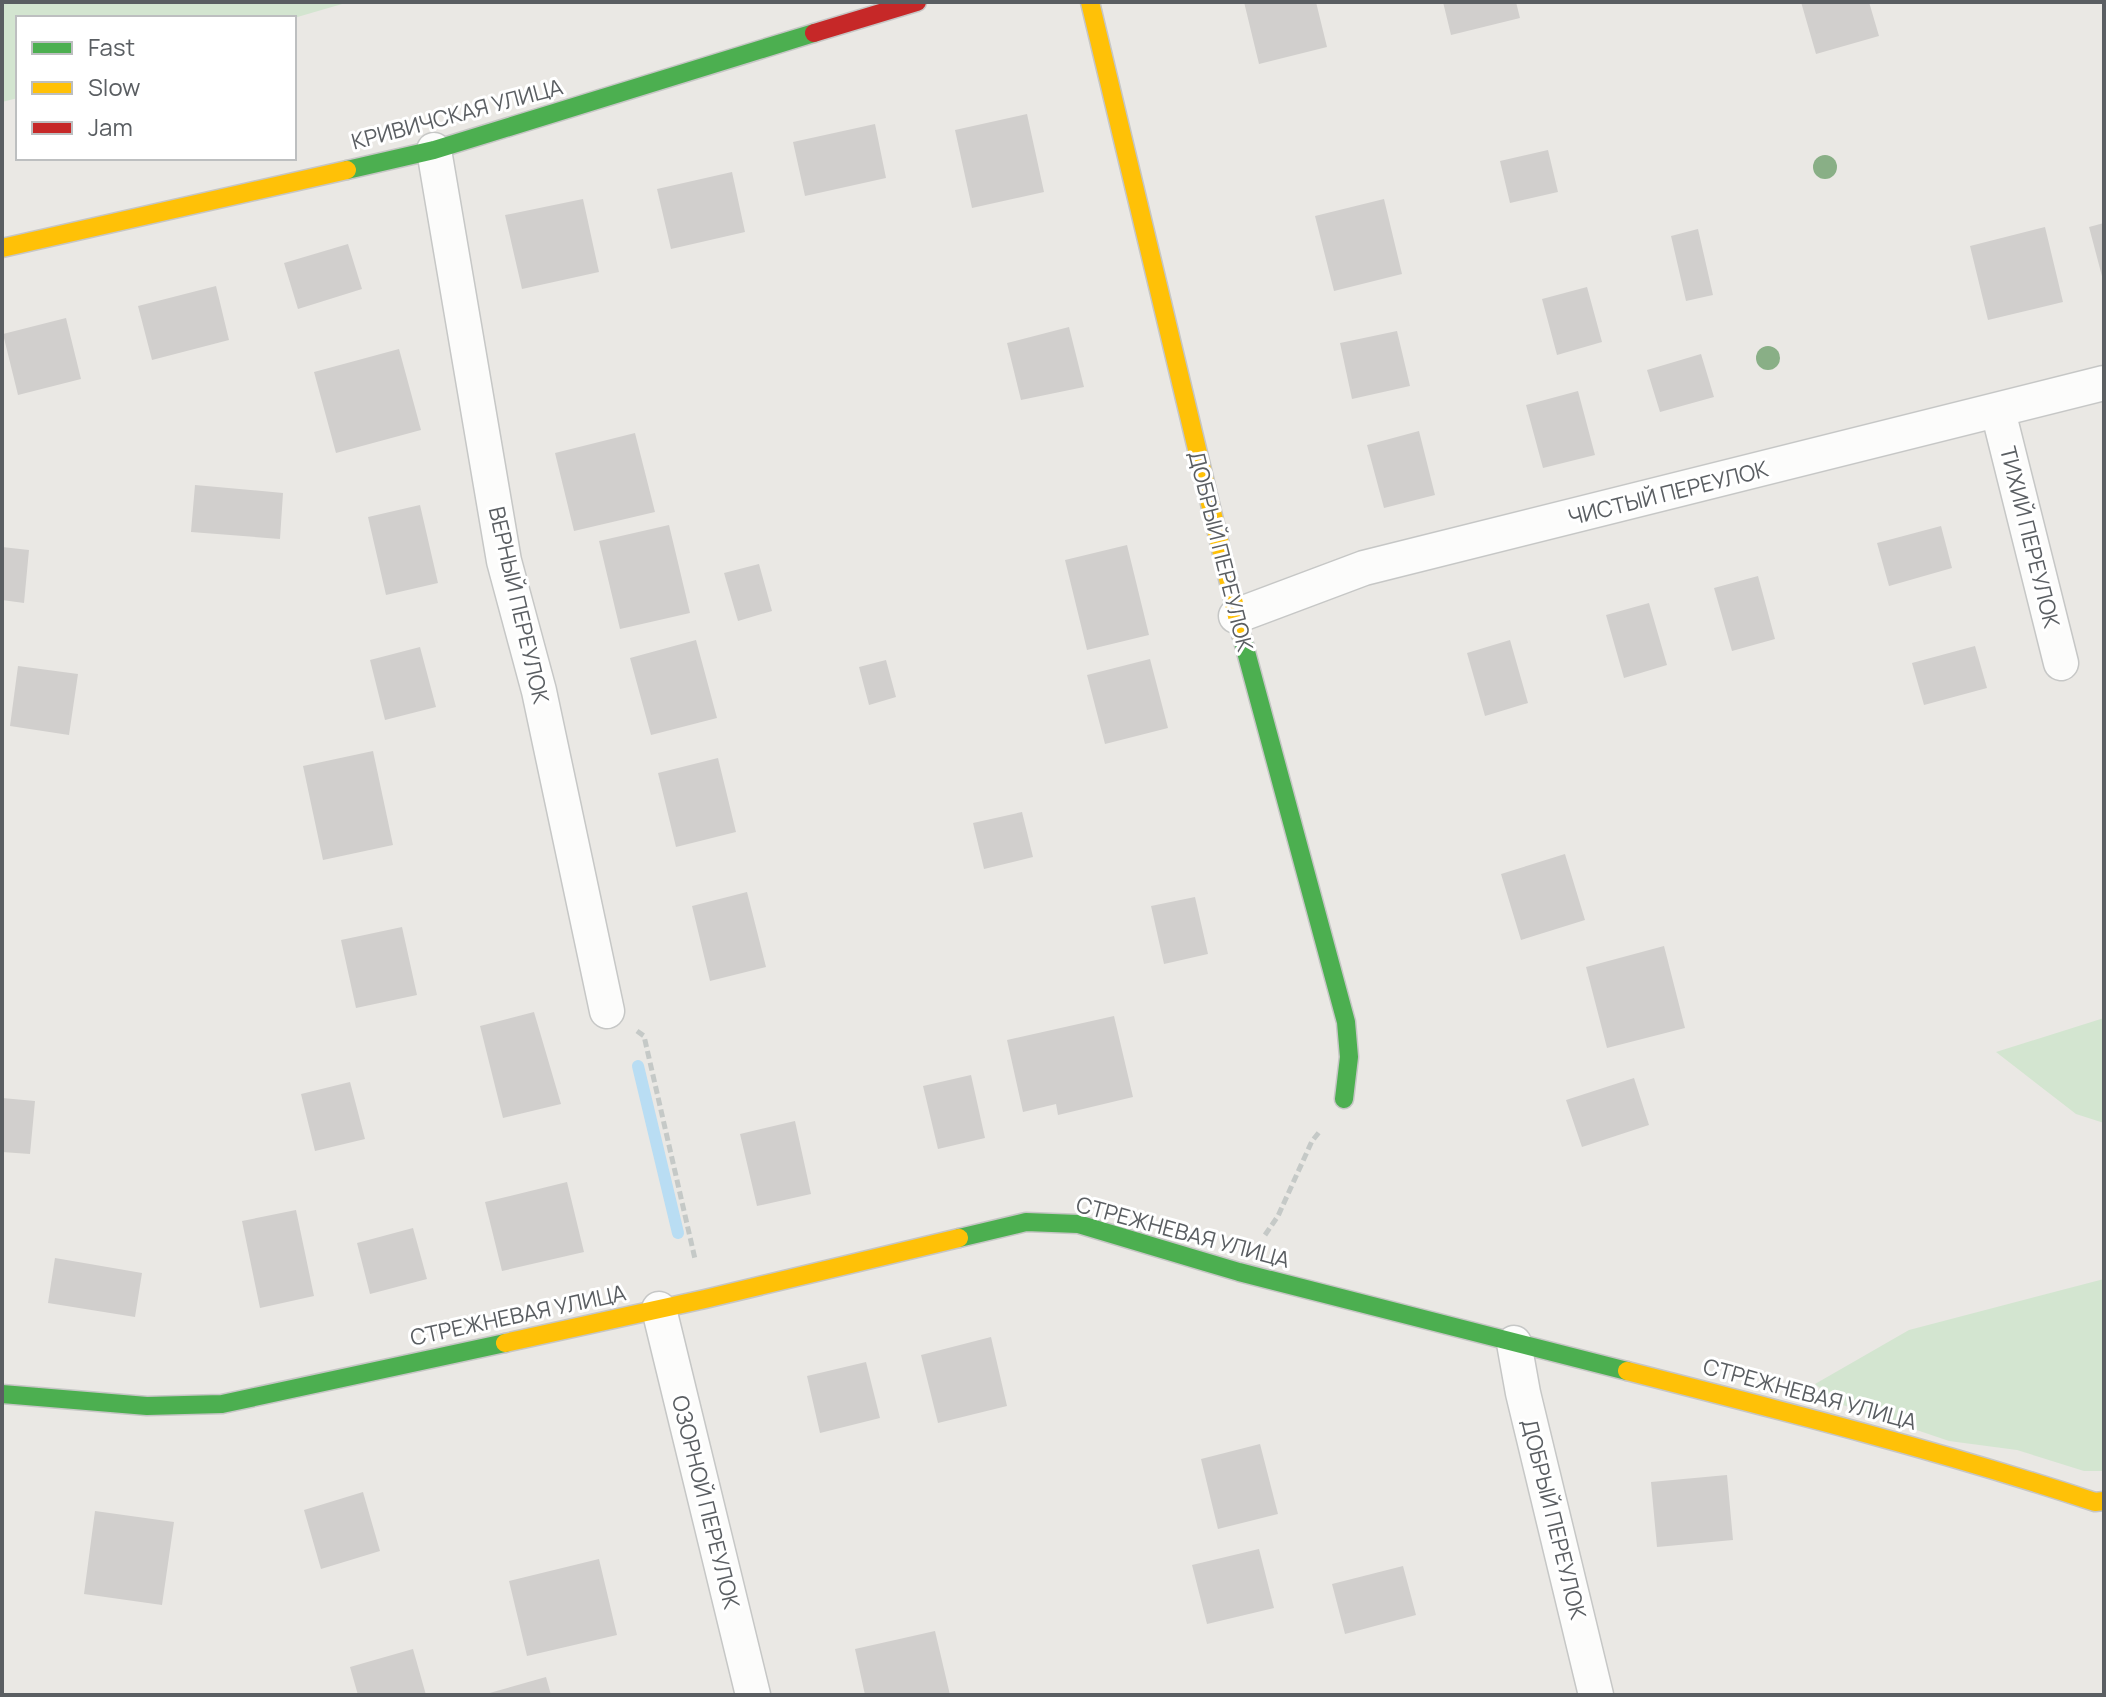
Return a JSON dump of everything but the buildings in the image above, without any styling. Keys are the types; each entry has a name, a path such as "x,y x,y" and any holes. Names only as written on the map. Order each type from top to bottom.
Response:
{"street":[{"name":"КРИВИЧСКАЯ УЛИЦА","path":"2,248 434,150 917,2"},
{"name":"ДОБРЫЙ ПЕРЕУЛОК","path":"1090,2 1236,616 1346,1022 1349,1057 1344,1099"},
{"name":"ВЕРНЫЙ ПЕРЕУЛОК","path":"434,150 504,561 539,691 607,1011"},
{"name":"ЧИСТЫЙ ПЕРЕУЛОК","path":"1236,616 1364,568 2104,383"},
{"name":"ТИХИЙ ПЕРЕУЛОК","path":"1998,411 2061,663"},
{"name":"СТРЕЖНЕВАЯ УЛИЦА","path":"2,1394 147,1406 222,1404 705,1299 1026,1222 1078,1224 1239,1272 1860,1430 1983,1465 2095,1502 2104,1501"},
{"name":"ОЗОРНОЙ ПЕРЕУЛОК","path":"659,1309 753,1695"},
{"name":"ДОБРЫЙ ПЕРЕУЛОК","path":"1514,1343 1523,1393 1596,1695"}],"path":[{"path":"607,1011 644,1036 705,1299"},
{"path":"1239,1272 1278,1216 1312,1141 1344,1099"}],"green space":[{"path":"2,2 349,2 296,17 16,16 16,98 2,102"},
{"path":"2104,1018 2104,1123 2076,1114 1996,1052"},
{"path":"2104,1279 2104,1471 2084,1471 2017,1450 1949,1441 1840,1404 1815,1384 1909,1330"}],"waterway":[{"path":"638,1066 678,1233"}],"traffic: fast":[{"path":"347,170 434,150 814,33"},
{"path":"1242,637 1346,1022 1349,1057 1344,1099"},
{"path":"959,1238 1026,1222 1078,1224 1239,1272 1627,1371"},
{"path":"2,1394 147,1406 222,1404 505,1343"}],"traffic: slow":[{"path":"1090,2 1242,637"},
{"path":"2,248 347,170"},
{"path":"505,1343 959,1238"},
{"path":"1627,1371 1921,1449 2095,1502 2104,1501"}],"traffic: jam":[{"path":"814,33 917,2"}]}
